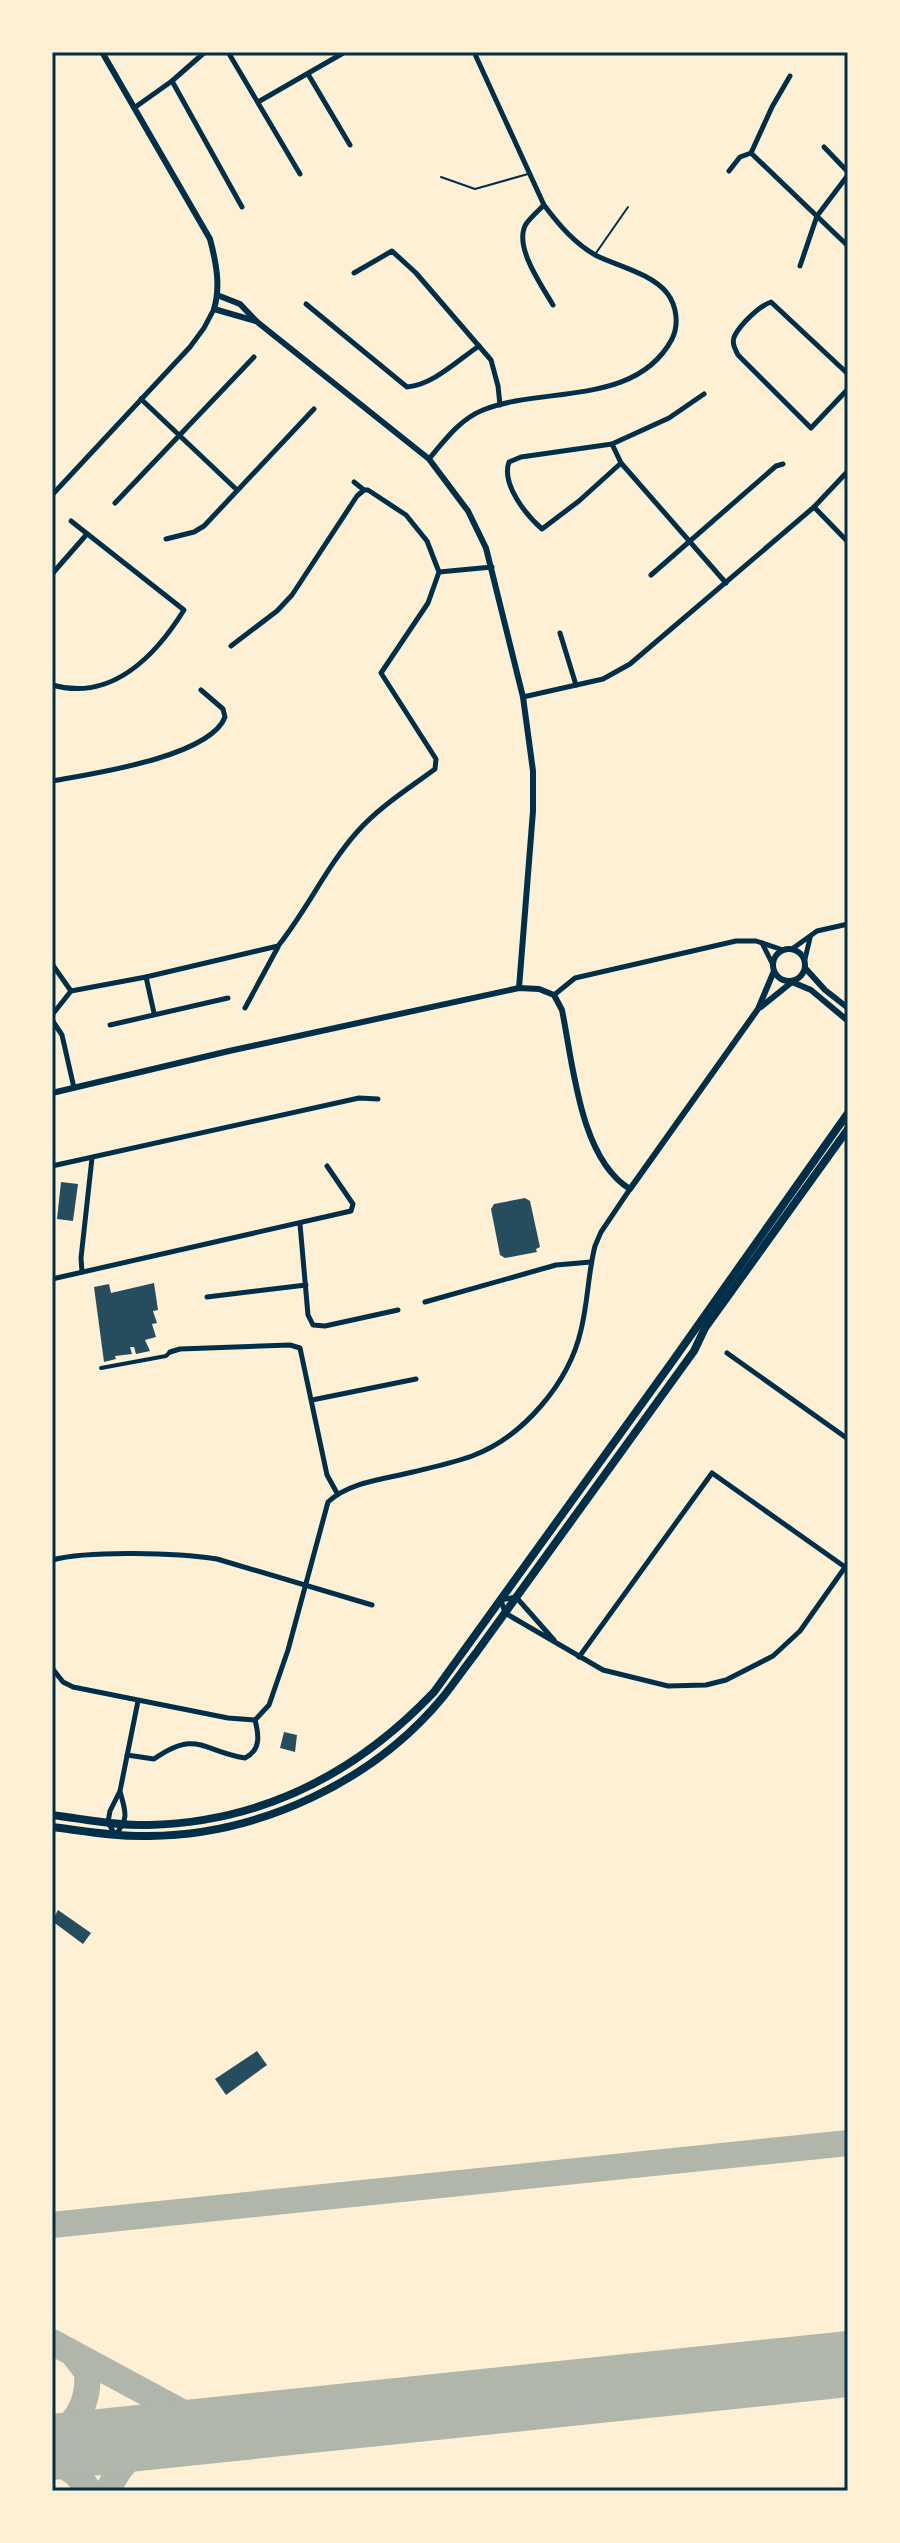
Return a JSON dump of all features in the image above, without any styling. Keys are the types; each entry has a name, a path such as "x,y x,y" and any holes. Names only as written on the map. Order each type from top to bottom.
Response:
{"main road":[{"path":"52,1815 149,1825 224,1817 295,1794 343,1769 391,1734 423,1703 501,1600 848,1113"},
{"path":"52,1827 150,1836 230,1827 299,1804 348,1778 398,1742 442,1698 505,1613 694,1351 705,1328 848,1129"}],"street":[{"path":"52,495 190,347 214,309 217,295 217,273 210,239 102,52"},
{"path":"133,109 205,52"},
{"path":"228,52 300,174"},
{"path":"258,102 345,52"},
{"path":"429,459 469,418 500,405 613,385 647,368 670,344 676,332 675,309 669,296 650,280 595,254 568,234 544,205 474,52"},
{"path":"308,74 350,145"},
{"path":"729,171 740,157 751,153 790,76"},
{"path":"172,81 242,207"},
{"path":"800,266 817,216 848,174 824,147"},
{"path":"751,153 848,246"},
{"path":"544,205 525,226 523,237 531,267 553,305"},
{"path":"354,273 392,251 416,273 491,360 500,405"},
{"path":"217,295 240,304 256,321 429,459 468,511 492,567 523,697 534,791 519,988"},
{"path":"848,374 771,302 763,306 735,335 733,344 738,355 811,428 848,389"},
{"path":"306,304 407,387 430,379 479,346"},
{"path":"214,309 256,321"},
{"path":"115,503 254,357"},
{"path":"621,463 542,529 515,495 507,473 512,460 612,444 669,418 704,394"},
{"path":"141,399 237,490"},
{"path":"166,539 204,526 314,409"},
{"path":"612,444 621,463 726,583"},
{"path":"651,575 776,466 783,464"},
{"path":"523,697 603,679 630,664 814,507 848,471"},
{"path":"245,1008 278,946 358,830 403,791 435,769 437,764 422,735 381,673 428,603 439,572 427,541 406,515 354,482"},
{"path":"231,646 277,611 292,595 364,490"},
{"path":"814,507 848,542"},
{"path":"52,685 79,687 119,678 136,668 173,628 184,610 71,521"},
{"path":"52,574 87,534"},
{"path":"439,572 492,567"},
{"path":"560,633 576,685"},
{"path":"52,781 155,761 208,735 223,723 225,717 223,709 201,690"},
{"path":"554,995 575,978 746,939 783,950 792,949 829,927 848,924"},
{"path":"810,937 806,969 825,990 848,1008"},
{"path":"761,943 773,968 784,981 811,990 848,1021"},
{"path":"74,1088 62,1035 52,1018 71,991 278,946"},
{"path":"792,949 805,959"},
{"path":"52,1668 55,1678 73,1687 255,1720 269,1705 288,1650 325,1506 337,1493 472,1456 498,1443 527,1419 559,1382 573,1357 583,1325 591,1262 601,1232 758,1009 775,956 783,950"},
{"path":"52,964 71,991"},
{"path":"758,1009 798,979 806,969"},
{"path":"146,977 154,1013"},
{"path":"52,1093 519,988 539,989 554,995 562,1010 589,1135 601,1162 619,1183 630,1189"},
{"path":"110,1025 228,998"},
{"path":"52,1166 359,1098 378,1099"},
{"path":"82,1272 92,1158"},
{"path":"52,1279 348,1212 353,1209 353,1204 327,1166"},
{"path":"300,1224 308,1315 313,1325 325,1326 398,1310"},
{"path":"425,1302 556,1265 591,1262"},
{"path":"207,1297 306,1285"},
{"path":"101,1368 166,1356 180,1349 290,1345 300,1348 327,1475 337,1493"},
{"path":"727,1353 848,1439"},
{"path":"312,1400 416,1379"},
{"path":"554,1640 516,1597 501,1600 505,1613 554,1640 579,1657 603,1670 668,1686 706,1685 726,1680 773,1656 800,1631 847,1565 712,1473 579,1657"},
{"path":"52,1560 127,1555 198,1556 372,1605"},
{"path":"120,1791 126,1813 125,1824 115,1835 108,1822 120,1791 138,1701"},
{"path":"127,1755 154,1759 172,1747 187,1742 200,1743 245,1758 252,1755 259,1738 255,1720"}],"lane":[{"path":"441,177 475,189 529,173"},
{"path":"595,254 628,207"}],"building":[{"path":"61,1182 78,1184 73,1221 57,1219"},
{"path":"525,1198 530,1201 540,1247 536,1249 537,1252 505,1258 500,1255 491,1209 494,1204"},
{"path":"154,1283 158,1310 153,1311 157,1323 152,1324 156,1337 145,1340 150,1351 136,1354 134,1347 130,1347 132,1354 115,1356 116,1359 104,1362 94,1287 109,1284 111,1293"},
{"path":"284,1732 297,1735 295,1752 280,1748"},
{"path":"58,1910 91,1933 83,1944 52,1921"},
{"path":"257,2051 267,2065 226,2095 215,2079"}],"taxiway":[{"path":"52,2225 848,2143"},
{"path":"52,2342 215,2430"},
{"path":"52,2441 68,2427 84,2403 87,2372 73,2354"},
{"path":"108,2491 120,2469 137,2452 157,2440 181,2433"},
{"path":"52,2458 76,2474 90,2491"}],"runway":[{"path":"52,2447 848,2364"}]}
